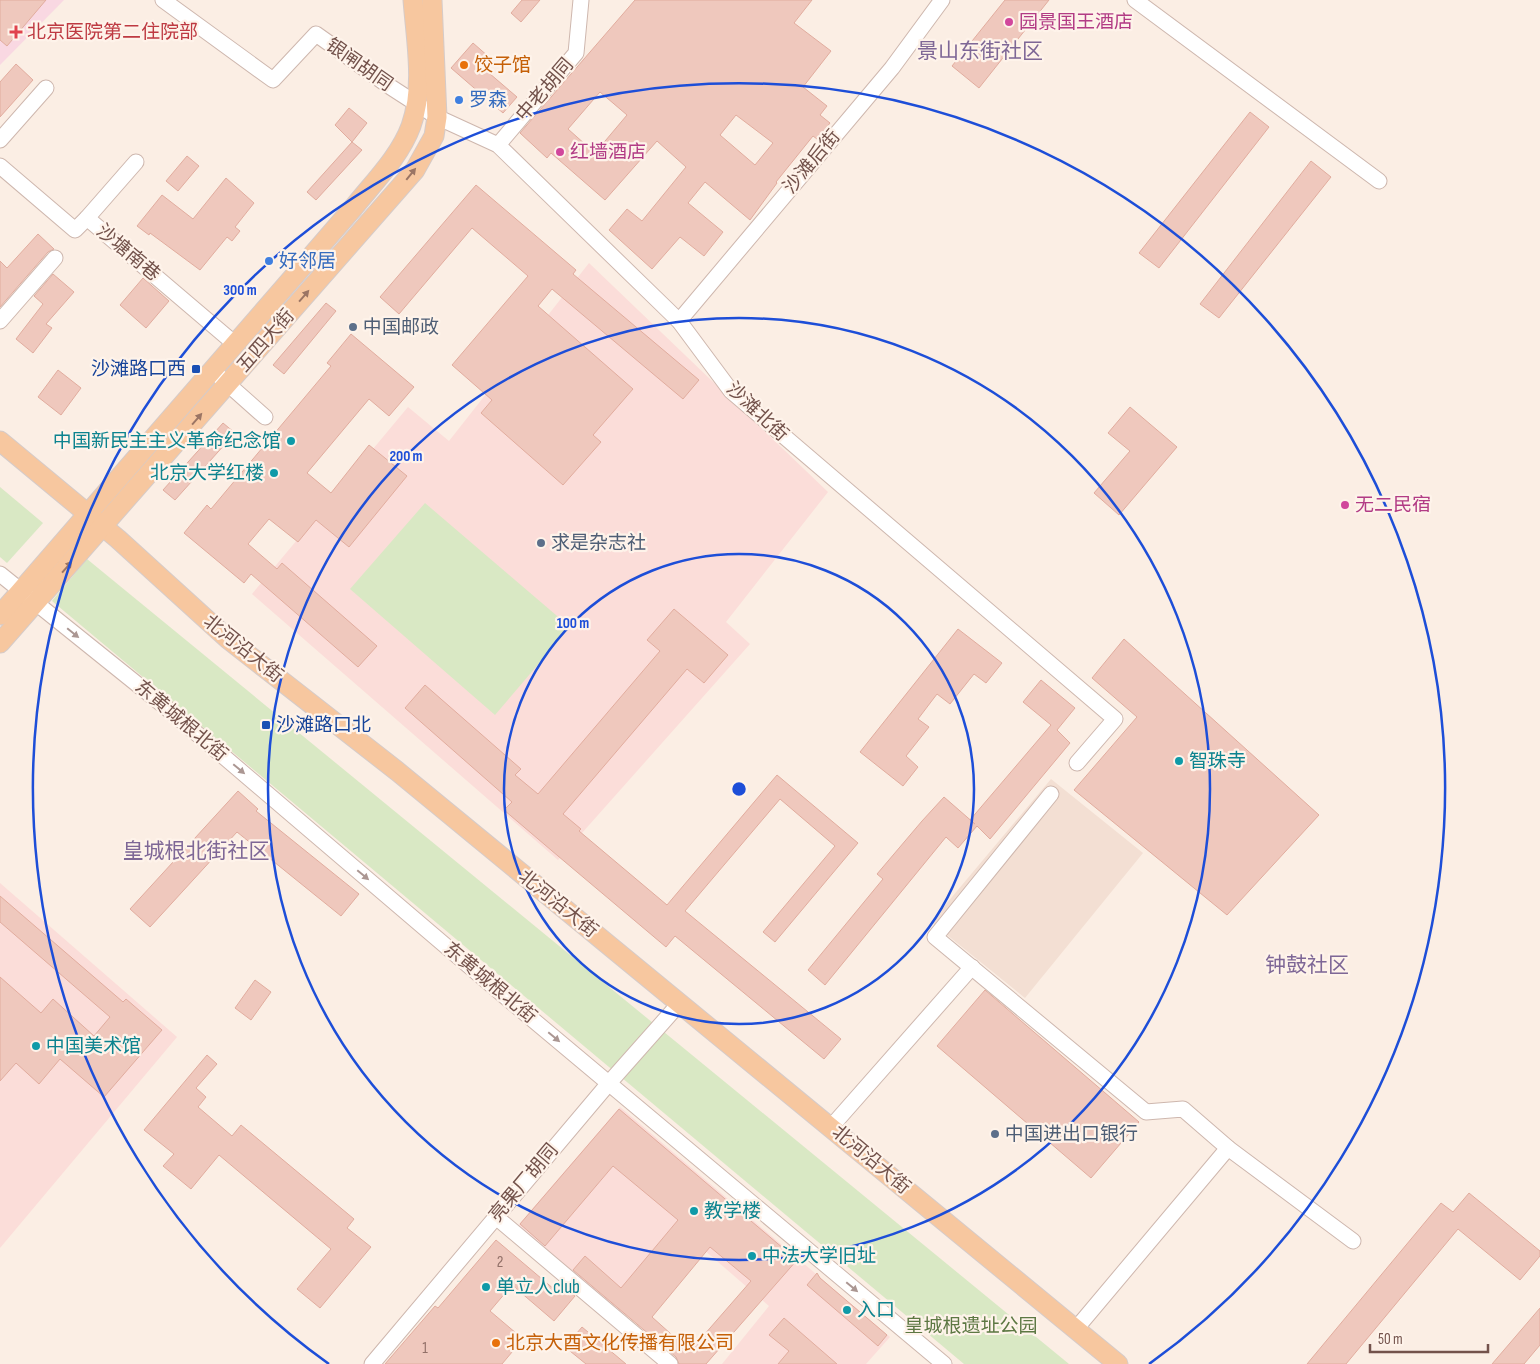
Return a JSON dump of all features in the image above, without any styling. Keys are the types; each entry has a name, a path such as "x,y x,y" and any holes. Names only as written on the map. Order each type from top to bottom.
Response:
{"main road":[{"name":"五四大街","path":"0,615 354,206 395,154 411,126 417,104 418,74 413,0"},
{"name":"五四大街","path":"0,643 415,170 434,136 436,117 432,0"},
{"name":"北河沿大街","path":"0,441 103,526 228,639 397,771 1118,1364"}],"street":[{"name":"银闸胡同","path":"163,0 273,80 316,34 417,104"},
{"name":"中老胡同","path":"498,144 576,53 581,0"},
{"name":"沙滩后街","path":"679,321 892,68 942,0"},
{"path":"1135,0 1379,181"},
{"path":"0,140 46,88"},
{"name":"沙滩北街","path":"417,104 436,117 498,144 679,321 730,391 1063,676 1115,718 1077,763"},
{"path":"87,218 136,162"},
{"name":"沙塘南巷","path":"0,166 75,230 87,218 235,344"},
{"path":"0,321 55,258"},
{"path":"212,370 265,417"},
{"name":"东黄城根北街","path":"0,574 168,709 944,1364"},
{"path":"1051,794 935,937 1146,1112 1183,1109 1228,1148 1353,1241"},
{"path":"831,1127 972,966"},
{"name":"亮果厂胡同","path":"372,1364 609,1083 679,1004"},
{"path":"1075,1330 1228,1148"},
{"path":"496,1217 670,1364"}],"shaded area":[{"name":"北京医院第二住院部","path":"0,0 64,0 0,65"},
{"name":"求是杂志社","path":"589,263 828,492 726,622 750,644 558,860 252,594 408,407 449,441"},
{"path":"1051,779 1143,853 1025,998 931,922"},
{"name":"中国美术馆","path":"0,883 177,1037 0,1248"},
{"path":"620,1107 890,1337 866,1364 722,1364 769,1306 689,1237 620,1318 515,1229"}],"green space":[{"path":"0,487 43,523 7,563 0,557"},
{"path":"425,503 570,627 495,715 350,589"},
{"name":"皇城根遗址公园","path":"87,559 1069,1364 964,1364 52,601"}],"building":[{"path":"0,0 46,0 7,46 0,40"},
{"path":"522,0 540,0 521,22 511,13"},
{"path":"635,0 812,0 794,23 831,51 803,87 827,106 820,115 830,123 817,139 813,136 776,182 750,220 705,182 688,203 723,232 704,256 680,237 652,269 609,230 627,209 642,221 686,167 657,141 605,200 551,153 547,158 520,133","holes":["600,92 627,115 595,153 568,129","736,115 773,143 755,165 720,135"]},
{"path":"1005,0 1049,0 979,88 952,66"},
{"path":"473,43 489,57 482,67 517,97 503,113 451,68"},
{"path":"16,64 33,80 0,117 0,82"},
{"path":"349,108 367,123 352,142 335,125"},
{"path":"1250,112 1269,127 1159,268 1139,253"},
{"path":"352,142 362,150 316,200 307,192"},
{"path":"187,156 199,166 178,191 166,181"},
{"path":"1311,161 1331,177 1219,318 1200,304"},
{"path":"226,178 254,203 235,227 240,231 232,241 227,237 200,270 150,233 149,235 137,226 162,195 193,219"},
{"path":"476,185 576,270 573,274 699,380 683,399 552,289 538,306 633,389 593,435 601,442 563,485 481,413 492,400 452,365 528,276 472,228 399,314 380,297"},
{"path":"38,234 54,249 48,252 0,307 0,261 7,268"},
{"path":"53,274 74,292 46,324 52,328 33,353 16,339 43,304 34,296"},
{"path":"143,278 169,301 146,328 120,305"},
{"path":"326,303 336,311 284,374 273,365"},
{"path":"351,334 414,387 389,416 369,399 307,473 331,493 369,445 407,476 349,547 316,520 298,542 269,519 248,544 277,569 282,563 377,646 358,667 251,574 244,583 184,533 207,505 211,509 331,366 327,363"},
{"path":"58,370 81,388 61,415 38,397"},
{"path":"1130,407 1177,447 1119,515 1094,493 1130,451 1108,433"},
{"path":"223,423 235,433 175,500 163,490"},
{"path":"674,609 728,655 704,683 687,669 563,814 581,829 579,831 667,905 777,775 858,843 775,942 763,932 835,846 780,799 685,911 841,1039 824,1059 675,936 666,947 504,810 512,802 405,708 425,685 521,769 515,775 538,794 660,651 647,640"},
{"path":"958,629 1002,663 986,683 974,674 950,704 937,694 918,719 929,727 906,756 918,767 903,786 860,752"},
{"name":"智珠寺","path":"1124,639 1319,815 1227,915 1074,790 1137,717 1092,678"},
{"path":"1041,680 1075,708 1057,730 1070,743 990,839 977,826 958,848 946,837 825,985 808,970 883,879 877,874 944,797 970,820 1051,725 1023,702"},
{"path":"238,791 258,809 256,811 359,894 341,916 237,832 150,927 130,909"},
{"path":"0,896 123,1002 126,999 162,1030 104,1097 60,1059 39,1084 16,1063 0,1081 0,977 41,1013 53,999 94,1036 110,1017 0,922"},
{"path":"255,980 271,992 251,1020 235,1008"},
{"path":"985,990 1139,1122 1091,1178 937,1046"},
{"path":"207,1055 217,1064 196,1088 206,1097 198,1107 232,1136 241,1125 354,1219 347,1228 371,1247 320,1308 297,1289 331,1249 219,1155 191,1189 163,1166 174,1154 144,1130"},
{"path":"619,1109 797,1260 706,1364 679,1364 676,1357 573,1270 585,1256 621,1288 678,1220 613,1166 545,1246 520,1224","holes":["710,1247 751,1281 690,1351 652,1317"]},
{"path":"1469,1193 1540,1251 1540,1256 1520,1280 1458,1229 1346,1364 1307,1364 1441,1203 1453,1212"},
{"path":"496,1240 555,1290 560,1284 575,1296 554,1321 512,1285 490,1311 523,1339 502,1364 385,1364 435,1306 438,1308"},
{"name":"入口","path":"817,1273 820,1278 887,1335 878,1346 807,1285"},
{"path":"1540,1308 1540,1345 1524,1364 1492,1364"},
{"path":"784,1318 837,1364 778,1364 789,1351 769,1335"},
{"path":"582,1327 626,1364 586,1364 565,1347"}],"place":[{"name":"园景国王酒店","path":"1009,22"},
{"name":"北京医院第二住院部","path":"16,32"},
{"name":"饺子馆","path":"464,65"},
{"name":"罗森","path":"459,100"},
{"name":"红墙酒店","path":"560,152"},
{"name":"好邻居","path":"269,261"},
{"name":"中国邮政","path":"353,327"},
{"name":"沙滩路口西","path":"196,369"},
{"name":"中国新民主主义革命纪念馆","path":"291,441"},
{"name":"北京大学红楼","path":"274,473"},
{"name":"无二民宿","path":"1345,505"},
{"name":"求是杂志社","path":"541,543"},
{"name":"沙滩路口北","path":"266,725"},
{"name":"智珠寺","path":"1179,761"},
{"name":"中国美术馆","path":"36,1046"},
{"name":"中国进出口银行","path":"995,1134"},
{"name":"教学楼","path":"694,1211"},
{"name":"中法大学旧址","path":"752,1256"},
{"name":"单立人club","path":"486,1287"},
{"name":"入口","path":"847,1310"},
{"name":"北京大酉文化传播有限公司","path":"496,1343"}],"district":[{"name":"景山东街社区","path":"980,51"},
{"name":"皇城根北街社区","path":"196,851"},
{"name":"钟鼓社区","path":"1307,965"}]}
